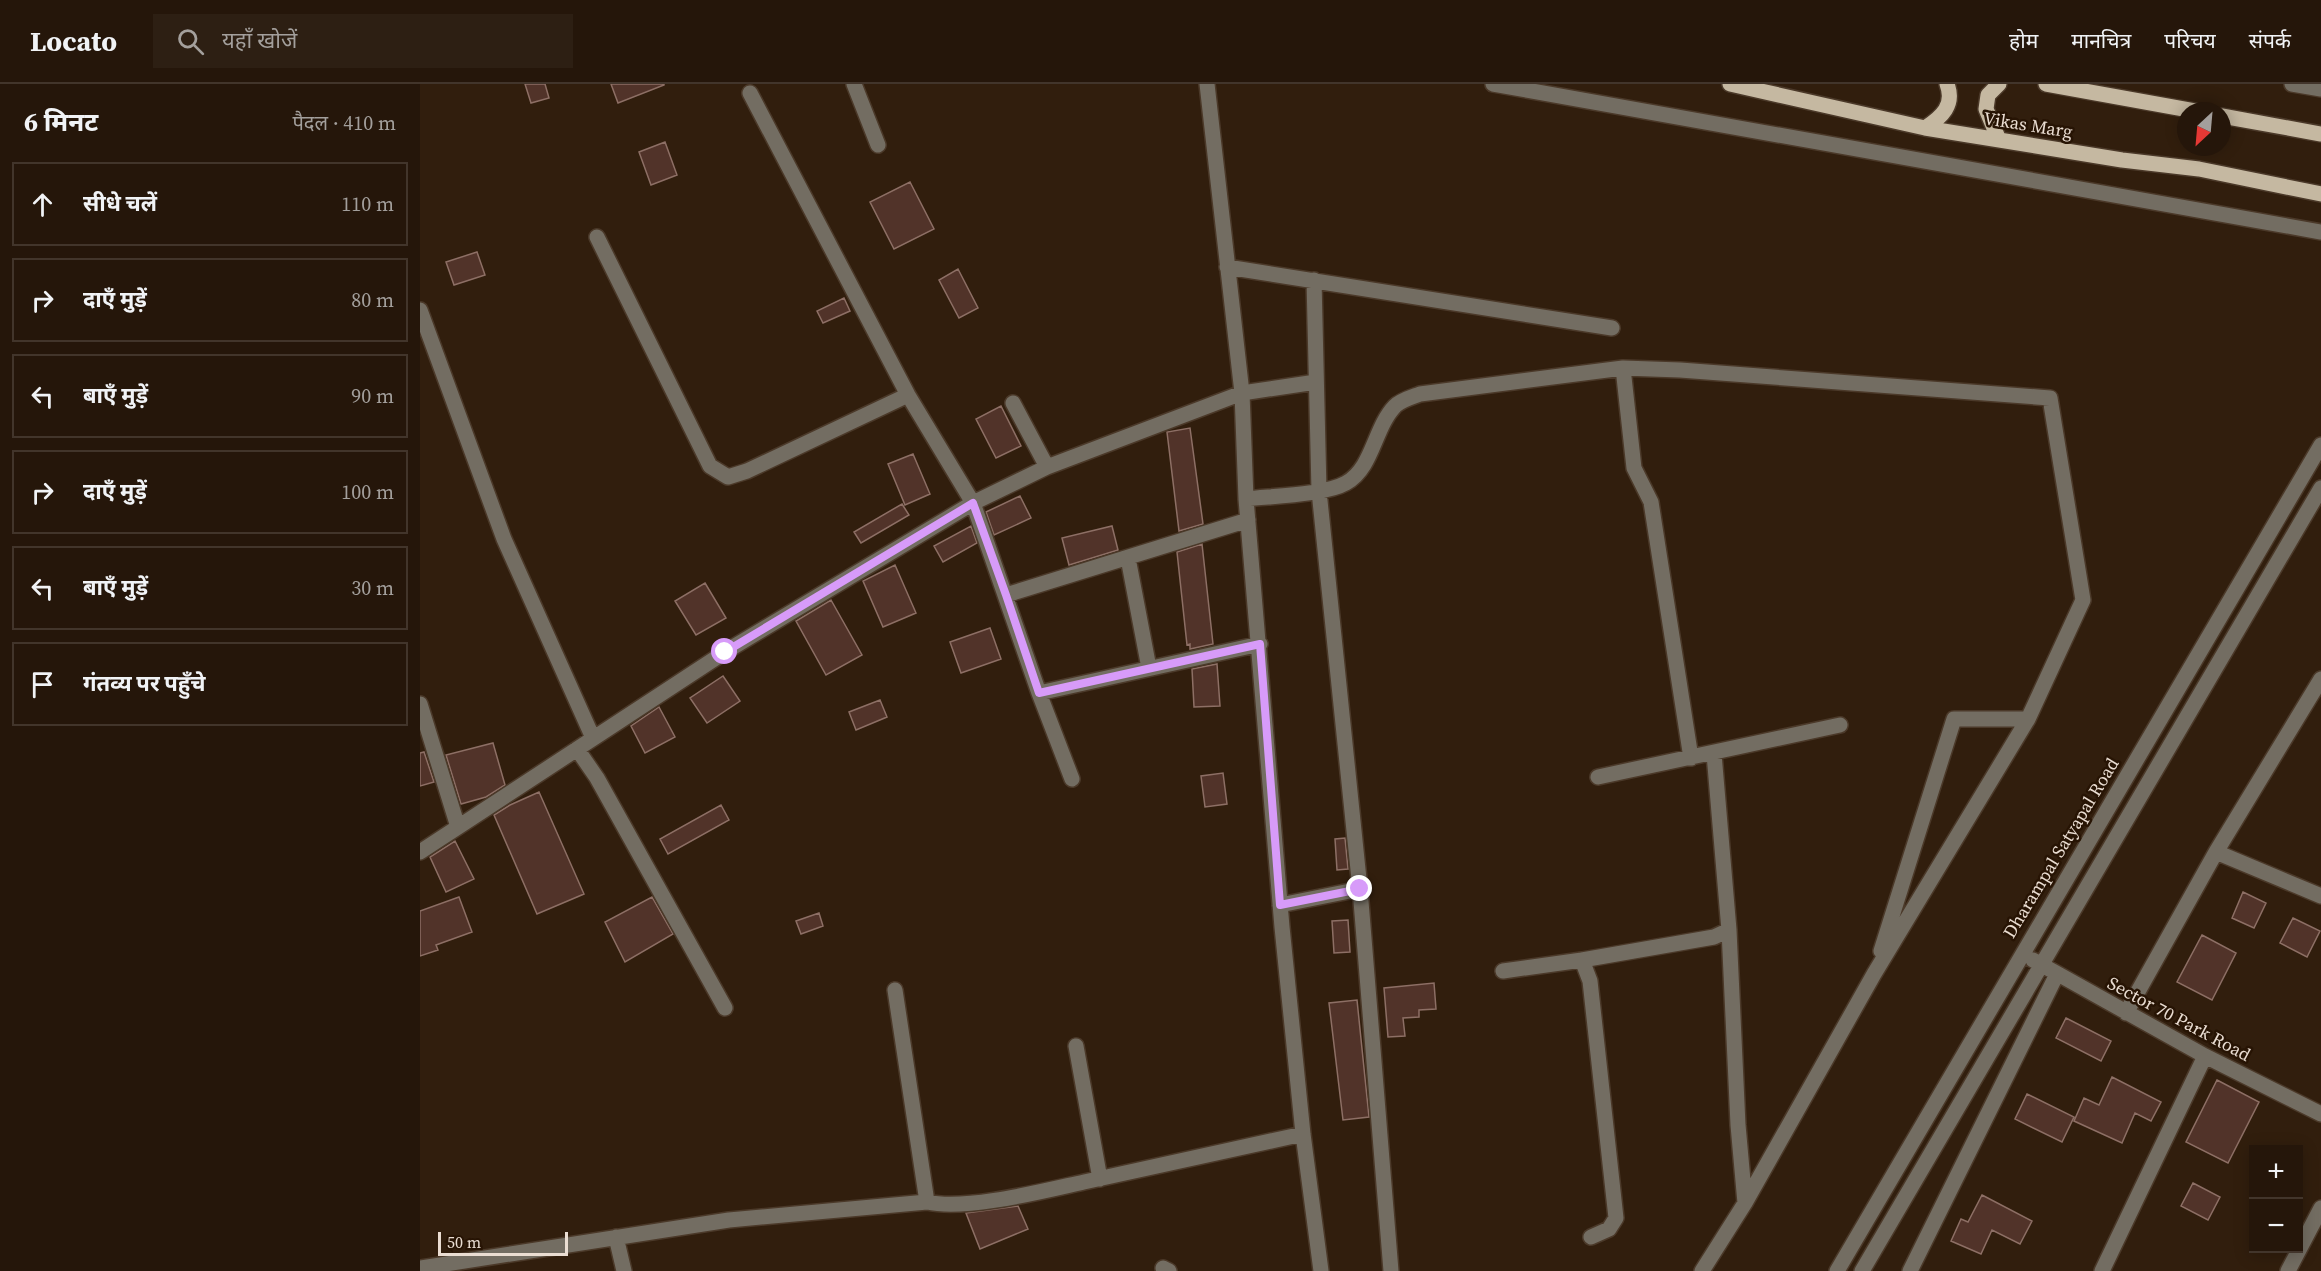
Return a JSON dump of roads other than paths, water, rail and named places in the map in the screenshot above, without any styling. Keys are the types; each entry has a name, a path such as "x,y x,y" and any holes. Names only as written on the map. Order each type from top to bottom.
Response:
{"main road":[{"name":"Vikas Marg","path":"1730,84 1925,128 2122,160 2199,169 2321,194"},
{"path":"1925,128 1938,120 1949,105 1950,96 1947,84"},
{"path":"1999,84 1988,95 1986,109 1999,140"},
{"path":"2046,84 2177,108"},
{"path":"2231,118 2321,134"}],"street":[{"path":"854,84 878,145"},
{"path":"1207,84 1242,393 1246,499 1260,644 1280,905 1303,1134 1321,1271"},
{"path":"1493,84 2321,232"},
{"path":"2292,84 2321,89"},
{"path":"750,93 908,395 973,503 1039,693 1072,779"},
{"path":"597,237 710,466 728,477 747,471 908,395"},
{"path":"1227,267 1612,328"},
{"path":"1314,280 1319,491 1360,889 1391,1271"},
{"path":"420,310 426,341 504,539 593,738"},
{"path":"1246,499 1319,491 1344,484 1356,476 1386,419 1396,405 1420,394 1623,368 1680,370 2050,399 2083,600 2028,719 1874,974 1745,1203 1702,1271"},
{"path":"1623,368 1634,468 1651,502 1692,758"},
{"path":"420,852 725,652 973,503 1047,467 1242,393 1316,382"},
{"path":"1013,403 1047,467"},
{"name":"Dharampal Satyapal Road","path":"1837,1271 2321,445"},
{"path":"1863,1271 2321,488"},
{"path":"1006,595 1248,520"},
{"path":"1128,558 1149,668"},
{"path":"1039,693 1260,644"},
{"path":"2126,1013 2216,852 2321,679"},
{"path":"420,704 458,827"},
{"path":"1874,974 1954,719 2028,719"},
{"path":"1598,777 1714,754 1840,725"},
{"path":"577,749 597,778 725,1008"},
{"path":"1714,754 1729,930 1738,1125 1745,1203"},
{"path":"2216,852 2321,896"},
{"path":"1280,905 1360,889"},
{"path":"1503,971 1714,937 1729,930"},
{"name":"Sector 70 Park Road","path":"2022,952 2040,965 2205,1056 2321,1114"},
{"path":"1582,960 1590,981 1616,1218 1609,1229 1591,1237"},
{"path":"1910,1271 2057,974"},
{"path":"895,990 927,1202"},
{"path":"1076,1046 1100,1179"},
{"path":"2102,1271 2205,1056"},
{"path":"420,1268 442,1267 729,1220 927,1202 957,1205 1041,1192 1303,1134"},
{"path":"2288,1271 2321,1208"},
{"path":"616,1238 624,1271"}]}
